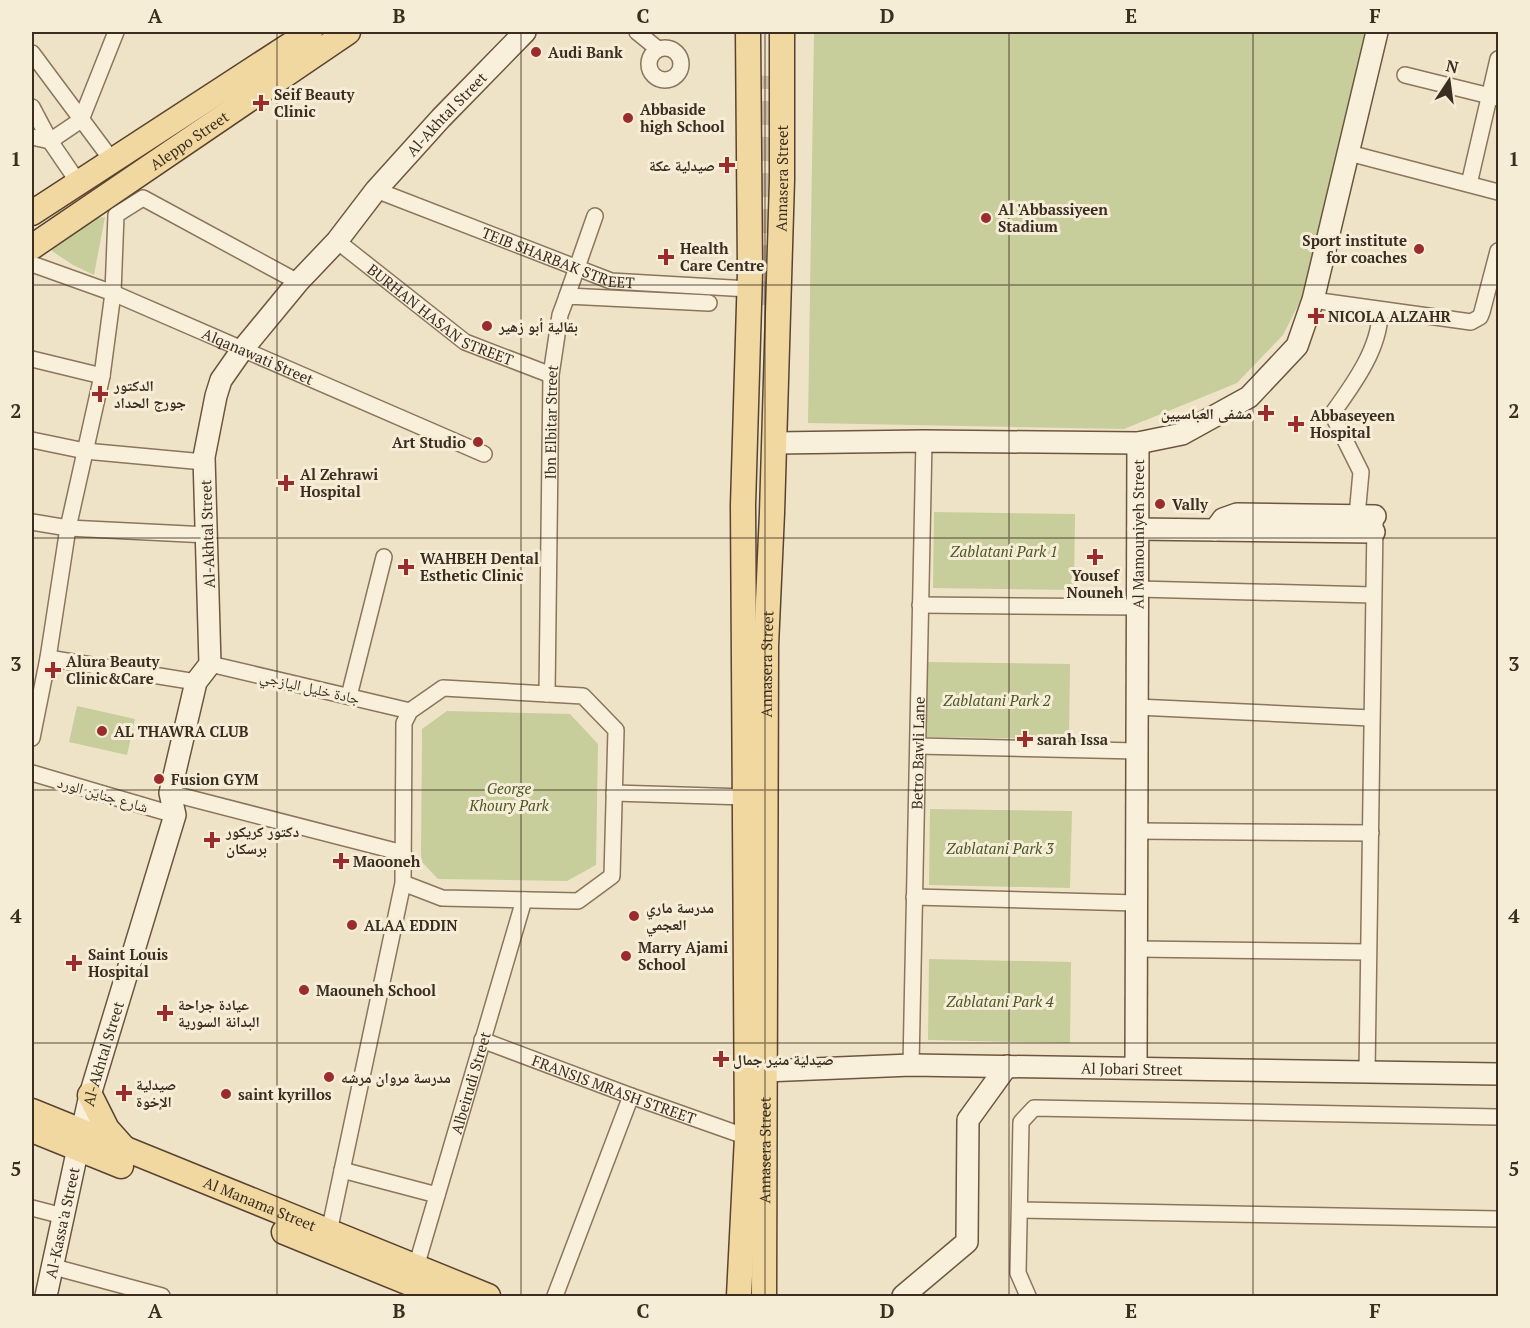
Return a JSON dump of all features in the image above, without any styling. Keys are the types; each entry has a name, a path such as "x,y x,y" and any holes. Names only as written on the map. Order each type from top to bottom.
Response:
{"main road":[{"name":"Aleppo Street","path":"32,213 111,159 310,32"},
{"name":"Aleppo Street","path":"32,247 348,32"},
{"name":"Al-Akhtal Street","path":"210,664 204,462 207,435 221,380 242,350 298,282 337,241 376,190 441,118 525,32"},
{"name":"Annasera Street","path":"739,1296 747,1137 742,505 753,289 748,32"},
{"path":"760,32 753,289 758,390 759,543 766,646"},
{"name":"Annasera Street","path":"764,1296 766,646 781,202 782,32"},
{"name":"Al Mamouniyeh Street","path":"1136,1068 1138,443 1182,434 1249,397 1297,346 1313,300 1377,32"},
{"path":"775,443 924,441 1138,443"},
{"path":"1138,529 1215,530 1369,521"},
{"path":"175,814 170,793 196,682 210,664"},
{"name":"Al-Akhtal Street","path":"80,1140 90,1095 175,814"},
{"name":"Al Jobari Street","path":"764,1071 911,1065 1498,1074"},
{"path":"903,1296 967,1242 968,1120 1007,1066"},
{"path":"90,1095 107,1129 119,1144 130,1152"},
{"name":"Al Manama Street","path":"32,1111 80,1140 441,1296"},
{"name":"Al Manama Street","path":"32,1130 130,1152 488,1296"},
{"name":"Al-Kassa'a Street","path":"46,1296 80,1140"}],"street":[{"path":"32,136 50,141 81,120 116,32"},
{"path":"637,32 658,49"},
{"path":"32,53 111,159"},
{"path":"1469,184 1494,97 1498,59"},
{"path":"1406,75 1494,97"},
{"path":"32,107 50,141 78,182"},
{"path":"1349,153 1498,192"},
{"name":"TEIB SHARBAK STREET","path":"376,190 611,281 753,289"},
{"path":"32,738 48,658 68,528 102,376 113,292 116,215 143,198 298,282"},
{"name":"Ibn Elbitar Street","path":"547,694 551,375 561,315 595,216"},
{"name":"BURHAN HASAN STREET","path":"337,241 465,342 551,375"},
{"path":"1313,300 1466,322 1476,320 1482,312 1498,252"},
{"name":"Alqanawati Street","path":"32,264 113,292 484,454"},
{"path":"567,296 709,303"},
{"path":"1367,1072 1373,595 1369,521 1361,472 1332,414 1348,392 1370,350 1380,324 1380,310"},
{"path":"32,359 102,376"},
{"path":"32,440 85,451 204,462"},
{"name":"Betro Bawli Lane","path":"911,1065 924,441"},
{"path":"32,522 68,528 207,535"},
{"path":"349,696 384,557"},
{"path":"920,605 1138,598 1373,595"},
{"path":"48,658 196,682"},
{"name":"جادة خليل اليازجي","path":"210,664 410,711"},
{"path":"329,1232 403,883 404,723 410,711 442,688 583,696 616,730 612,876 578,901 442,898 403,883"},
{"path":"1137,707 1371,718"},
{"path":"918,746 1137,751"},
{"name":"شارع جناين الورد","path":"32,773 175,814"},
{"path":"170,793 403,854"},
{"path":"614,793 746,797"},
{"path":"1137,831 1371,833"},
{"path":"914,897 1137,903"},
{"name":"Albeirudi Street","path":"416,1267 524,900"},
{"path":"1137,949 1368,952"},
{"name":"FRANSIS MRASH STREET","path":"482,1040 747,1137"},
{"path":"555,1296 632,1096"},
{"path":"1028,1296 1018,1273 1022,1122 1034,1108 1498,1117"},
{"path":"342,1170 437,1195"},
{"path":"32,1208 63,1216"},
{"path":"1020,1210 1498,1219"},
{"path":"54,1267 162,1296"}],"green space":[{"path":"814,32 1371,32 1308,286 1283,335 1237,383 1124,429 808,423"},
{"path":"105,217 94,275 52,251 51,243 90,219"},
{"name":"Zablatani Park 1","path":"934,512 1075,514 1074,590 933,588"},
{"name":"Zablatani Park 2","path":"926,662 1070,664 1069,739 925,737"},
{"name":"AL THAWRA CLUB","path":"77,706 135,719 127,755 69,742"},
{"name":"George Khoury Park","path":"447,711 570,714 598,744 596,865 567,881 438,879 421,861 422,729"},
{"name":"Zablatani Park 3","path":"930,809 1072,811 1070,888 929,885"},
{"name":"Zablatani Park 4","path":"929,959 1071,962 1070,1043 928,1040"}],"tunnel":[{"path":"762,305 771,76"}],"place":[{"name":"Audi Bank","path":"536,52"},
{"name":"Seif Beauty Clinic","path":"261,103"},
{"name":"Abbaside high School","path":"628,118"},
{"name":"صيدلية عكة","path":"727,165"},
{"name":"Al 'Abbassiyeen Stadium","path":"986,218"},
{"name":"Sport institute for coaches","path":"1419,249"},
{"name":"Health Care Centre","path":"666,257"},
{"name":"NICOLA ALZAHR","path":"1316,316"},
{"name":"بقالية أبو زهير","path":"487,326"},
{"name":"الدكتور جورج الحداد","path":"100,394"},
{"name":"مشفى العباسيين","path":"1266,413"},
{"name":"Abbaseyeen Hospital","path":"1296,424"},
{"name":"Art Studio","path":"478,442"},
{"name":"Al Zehrawi Hospital","path":"286,483"},
{"name":"Vally","path":"1160,504"},
{"name":"Yousef Nouneh","path":"1095,557"},
{"name":"WAHBEH Dental Esthetic Clinic","path":"406,567"},
{"name":"Alura Beauty Clinic&Care","path":"53,670"},
{"name":"AL THAWRA CLUB","path":"102,731"},
{"name":"sarah Issa","path":"1025,739"},
{"name":"Fusion GYM","path":"159,779"},
{"name":"دكتور كريكور برسكان","path":"212,840"},
{"name":"Maooneh","path":"341,861"},
{"name":"مدرسة ماري العجمي","path":"634,916"},
{"name":"ALAA EDDIN","path":"352,925"},
{"name":"Marry Ajami School","path":"626,956"},
{"name":"Saint Louis Hospital","path":"74,963"},
{"name":"Maouneh School","path":"304,990"},
{"name":"عيادة جراحة البدانة السورية","path":"165,1013"},
{"name":"صيدلية منير جمال","path":"721,1059"},
{"name":"مدرسة مروان مرشه","path":"329,1077"},
{"name":"صيدلية الإخوة","path":"124,1093"},
{"name":"saint kyrillos","path":"226,1094"}]}
